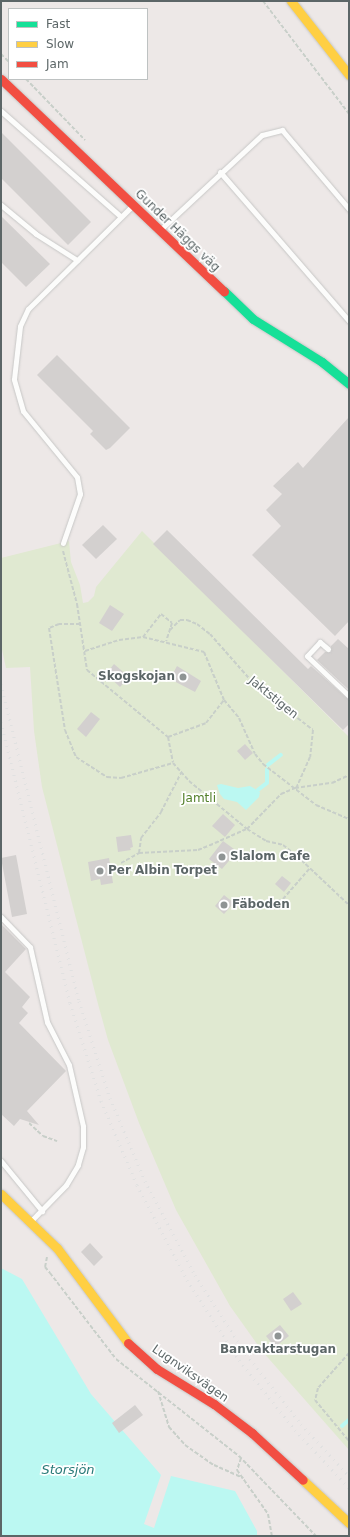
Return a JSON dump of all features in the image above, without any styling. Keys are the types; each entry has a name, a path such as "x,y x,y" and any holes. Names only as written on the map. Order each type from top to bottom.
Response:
{"street":[{"path":"291,1 349,75"},
{"name":"Gunder Häggs väg","path":"1,79 252,319 322,362 349,384"},
{"name":"Lugnviksvägen","path":"1,1194 57,1248 124,1340 157,1369 214,1404 252,1433 349,1523"}],"lane":[{"path":"1,111 120,216"},
{"path":"159,231 220,172 262,135 282,130 349,209"},
{"path":"220,172 298,259 349,321"},
{"path":"1,205 36,234 77,260"},
{"path":"63,543 80,494 76,476 24,411 14,379 20,326 28,309 120,216 133,205"},
{"path":"328,649 320,642 307,656 349,696"},
{"path":"1,917 30,947 47,1022 69,1065 83,1126 83,1147 78,1164 66,1185 30,1222"},
{"path":"1,1161 42,1210"}],"path":[{"path":"263,1 349,114"},
{"path":"27,80 86,141"},
{"path":"63,543 63,559 80,624 87,670 168,737 173,763 181,773 247,829 266,840 283,845 349,905"},
{"path":"143,637 161,614 172,623 166,641"},
{"name":"Jaktstigen","path":"170,630 180,620 197,624 210,634 255,685 313,730 310,757 299,784 295,788"},
{"path":"80,624 59,624 49,628 65,730 76,757 107,777 121,778 173,763"},
{"path":"85,652 119,640 143,637 166,641 204,652 224,700 239,718 255,754 316,805 349,819"},
{"path":"168,737 206,722 224,700"},
{"path":"139,854 141,838 161,812 181,773"},
{"path":"122,863 139,854 198,850 247,829 281,794 295,788 332,783 349,776"},
{"path":"266,905 282,899 309,869"},
{"path":"29,1123 43,1136 56,1141"},
{"path":"349,1353 318,1388 315,1400 349,1441"},
{"path":"157,1390 169,1427 186,1445 214,1465 243,1478"},
{"path":"241,1458 237,1470 268,1514 272,1536"}],"green space":[{"name":"Jamtli","path":"142,531 349,737 349,1450 262,1351 230,1306 176,1210 139,1123 108,1040 98,1004 42,787 34,731 30,667 6,668 1,645 1,558 69,541 71,562 80,585 83,603 88,602 94,596 96,587"}],"water":[{"path":"221,784 238,788 250,786 260,792 259,797 246,810 237,802 224,799 220,794 217,785"},
{"name":"Storsjön","path":"1,1268 22,1279 91,1394 161,1475 144,1524 154,1528 171,1476 235,1491 257,1531 257,1536 1,1536"}],"building":[{"path":"1,132 91,222 68,245 1,178"},
{"path":"1,216 50,264 26,287 1,262"},
{"path":"57,355 130,428 110,448 106,450 90,434 93,431 37,375"},
{"path":"349,417 349,621 335,636 252,555 281,526 266,510 282,494 273,486 298,462 303,468"},
{"path":"103,525 117,539 96,559 82,545"},
{"path":"167,530 308,669 311,666 349,700 349,724 343,730 153,544"},
{"path":"110,605 124,614 112,631 99,623"},
{"path":"338,639 349,649 349,690 317,660 325,652 331,652 331,646"},
{"path":"114,664 129,677 120,687 106,674"},
{"name":"Skogskojan","path":"177,666 201,681 195,692 170,679"},
{"path":"91,712 100,719 86,737 77,729"},
{"path":"245,744 253,753 245,760 237,751"},
{"path":"223,814 235,825 225,837 212,826"},
{"name":"Per Albin Torpet","path":"131,835 133,847 130,848 131,850 118,852 116,837"},
{"name":"Slalom Cafe","path":"223,841 234,849 231,852 234,855 222,869 209,859"},
{"path":"16,855 27,914 12,917 1,858"},
{"name":"Per Albin Torpet","path":"109,858 113,883 101,885 100,879 91,881 88,862"},
{"path":"282,876 291,883 284,892 275,884"},
{"name":"Fäboden","path":"224,895 234,903 224,914 215,906"},
{"path":"1,924 26,949 5,972 30,997 22,1007 28,1013 19,1023 66,1071 27,1111 39,1125 20,1119 14,1126 1,1114"},
{"path":"90,1243 103,1257 94,1266 81,1252"},
{"path":"293,1292 302,1304 291,1311 283,1299"},
{"name":"Banvaktarstugan","path":"280,1325 289,1336 275,1347 266,1336"},
{"path":"135,1405 143,1415 119,1433 112,1423"}],"waterway":[{"path":"268,765 281,755"},
{"path":"258,790 267,783 267,770"},
{"path":"342,1426 349,1420"}],"railway":[{"path":"1,684 79,1001 110,1098 145,1181 195,1275 246,1354 301,1424 349,1476"},
{"path":"1,722 70,1003 101,1101 137,1185 187,1280 239,1360 295,1430 349,1488"}],"traffic: fast":[{"path":"224,291 253,319 322,362 349,384"}],"traffic: slow":[{"path":"291,1 349,75"},
{"path":"1,1194 57,1248 128,1343"},
{"path":"303,1480 349,1523"}],"traffic: jam":[{"path":"1,79 224,291"},
{"path":"128,1343 157,1369 214,1404 252,1433 303,1480"}],"place":[{"name":"Skogskojan","path":"183,677"},
{"name":"Slalom Cafe","path":"222,857"},
{"name":"Per Albin Torpet","path":"100,871"},
{"name":"Fäboden","path":"224,905"},
{"name":"Banvaktarstugan","path":"278,1336"}]}
